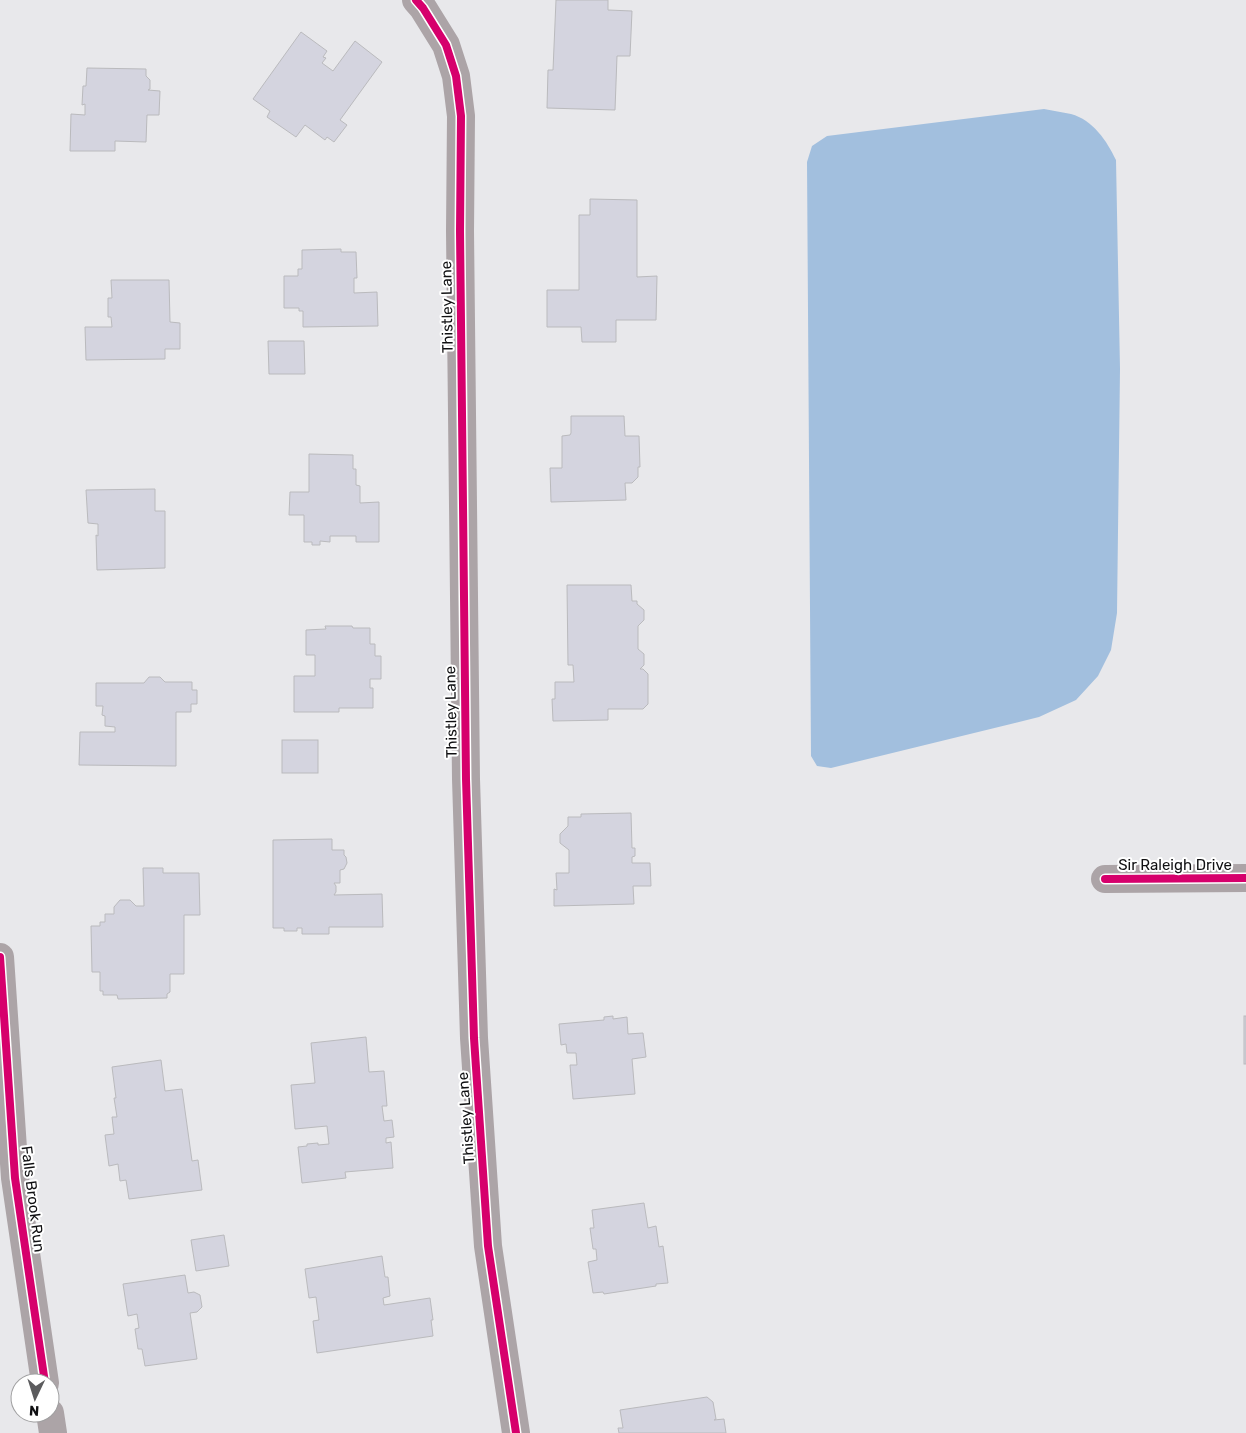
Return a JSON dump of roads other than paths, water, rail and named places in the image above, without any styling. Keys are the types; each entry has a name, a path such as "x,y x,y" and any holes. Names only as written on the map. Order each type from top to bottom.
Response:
{"street":[{"name":"Thistley Lane","path":"416,0 446,45 456,76 461,116 460,231 466,779 474,1038 488,1246 516,1433"},
{"name":"Sir Raleigh Drive","path":"1105,878 1246,878"},
{"name":"Falls Brook Run","path":"0,957 15,1178 44,1373"}],"water":[{"path":"1044,109 1071,114 1086,121 1104,139 1116,160 1120,369 1117,613 1111,650 1098,676 1076,700 1039,717 831,768 817,766 811,756 807,162 812,146 827,136"}]}
